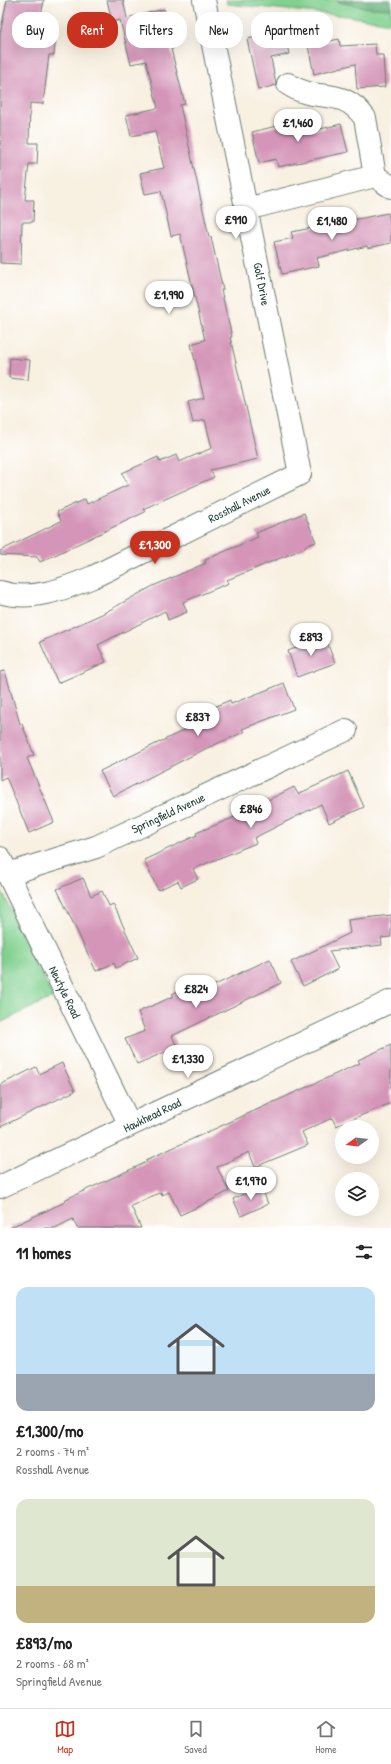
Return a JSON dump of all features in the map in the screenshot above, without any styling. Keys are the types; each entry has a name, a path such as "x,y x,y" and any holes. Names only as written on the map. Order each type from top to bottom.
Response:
{"street":[{"name":"Golf Drive","path":"204,0 300,474"},
{"path":"247,209 383,181 365,118 350,102 337,96 309,95 298,91 288,84"},
{"name":"Rosshall Avenue","path":"0,592 14,596 33,595 66,588 86,580 300,474"},
{"name":"Springfield Avenue","path":"4,866 96,847 346,730"},
{"name":"Newtyle Road","path":"4,866 130,1125"},
{"name":"Hawkhead Road","path":"0,1187 391,1001"}],"green space":[{"path":"226,0 391,0 391,23 333,15 333,12 307,12 227,4"},
{"path":"337,0 391,0 391,9 370,8 338,2"},
{"path":"0,887 53,997 0,1023"}],"building":[{"path":"7,0 44,0 42,12 12,12 12,48 55,48 54,55 49,55 43,104 30,103 29,143 38,143 37,164 29,164 25,200 34,200 33,222 22,222 21,264 0,263 0,34"},
{"path":"107,0 123,0 126,14 126,44 120,20 118,20 118,12 110,12"},
{"path":"164,9 165,12 152,12"},
{"path":"251,38 251,48 288,48 289,54 271,58 276,85 258,90 247,39"},
{"path":"339,39 340,46 375,44 376,55 383,55 385,87 357,89 355,64 314,74 308,48 333,48 333,40"},
{"path":"127,48 173,48 171,49 185,104 180,105 209,237 211,237 223,290 221,290 232,337 230,337 258,459 210,470 214,477 143,509 145,512 40,562 37,557 0,555 0,551 61,521 57,512 85,499 87,504 128,485 122,473 158,457 160,462 176,455 179,462 212,448 205,420 193,423 188,402 204,398 191,344 205,340 180,234 171,236 161,191 145,194 140,173 164,168 155,131 131,136 126,115 158,108 146,61 131,64"},
{"path":"310,122 312,131 341,124 348,152 278,167 276,159 259,163 252,132 289,123 290,127"},
{"path":"388,213 391,224 391,243 368,248 367,246 317,258 319,266 282,274 274,242 293,238 291,232"},
{"path":"10,358 30,360 28,380 9,378"},
{"path":"304,513 316,542 227,580 229,583 183,602 187,612 168,620 165,611 98,645 106,662 58,683 40,642 102,614 153,586 206,563 205,560 258,537 256,533"},
{"path":"325,637 335,663 297,677 288,651"},
{"path":"5,671 20,724 22,724 34,755 27,758 54,822 29,833 6,777 0,780 0,672"},
{"path":"284,683 294,709 242,729 244,732 207,748 113,796 100,771 201,722 198,714 230,700 231,704"},
{"path":"348,771 364,807 329,823 321,804 254,838 256,843 193,869 198,879 181,887 178,881 158,890 144,860 197,835 196,833 259,807 258,805 294,787 298,794"},
{"path":"83,878 91,896 102,891 109,906 113,904 138,958 116,968 114,963 96,971 57,889"},
{"path":"391,915 391,937 381,938 382,945 329,951 338,969 303,986 291,962 350,933 348,920"},
{"path":"270,959 281,983 172,1036 177,1047 137,1064 125,1039 145,1031 138,1012 174,996 172,994 193,983 198,993"},
{"path":"391,1045 391,1103 350,1120 335,1120 335,1124 332,1118 302,1132 308,1145 255,1167 249,1152 217,1167 229,1191 200,1206 180,1215 169,1192 162,1195 161,1192 131,1206 141,1228 77,1228 73,1219 55,1228 9,1228 65,1202 64,1200 147,1162 146,1160 360,1063 358,1060"},
{"path":"62,1063 75,1091 0,1127 0,1085 36,1067 39,1074"},
{"path":"261,1186 268,1204 241,1216 233,1199"}]}
